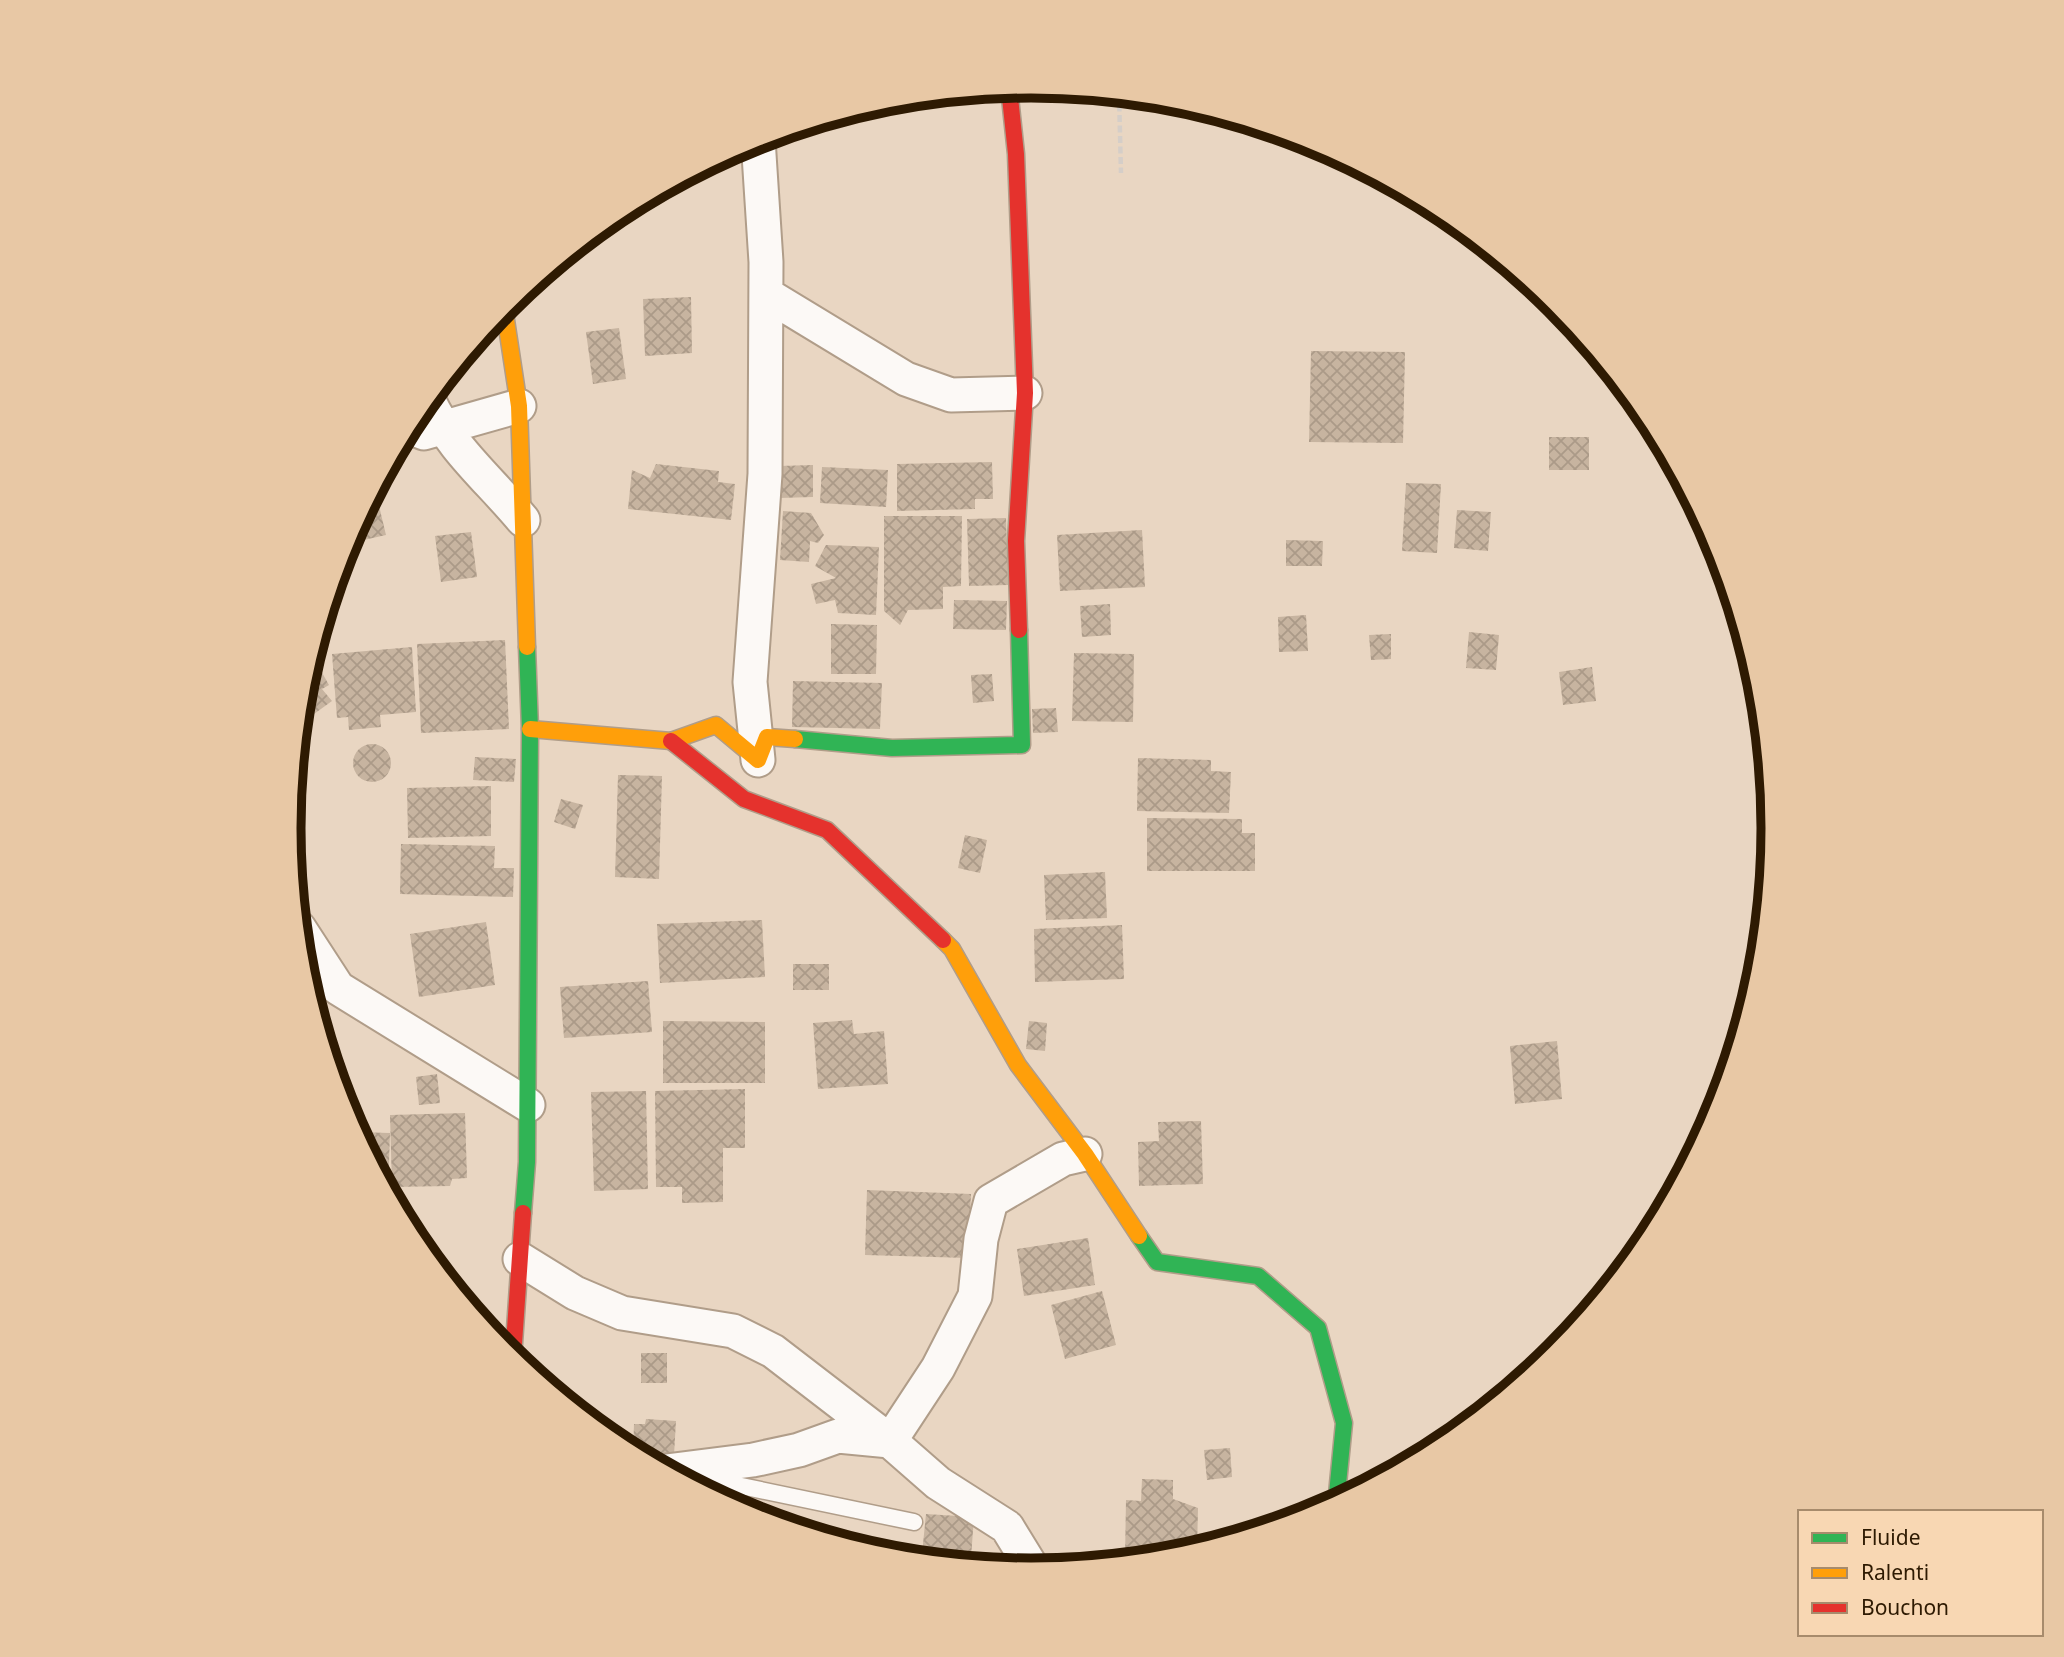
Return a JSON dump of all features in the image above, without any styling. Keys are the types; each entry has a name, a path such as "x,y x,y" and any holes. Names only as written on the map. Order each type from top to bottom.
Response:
{"street":[{"path":"758,760 767,737 892,748 1022,745 1016,541 1024,393 1016,154 1010,99"},
{"path":"758,760 750,682 765,474 766,294 759,151"},
{"path":"766,294 906,379 951,395 1024,393"},
{"path":"506,322 519,406 530,729 527,1162 514,1344"},
{"path":"420,431 424,433 519,406"},
{"path":"434,410 466,460 492,482 523,520"},
{"path":"530,729 671,741 716,725 758,760"},
{"path":"671,741 744,799 827,830 952,950 1018,1065 1085,1154 1157,1262 1258,1276 1318,1328 1344,1423 1337,1492"},
{"path":"312,949 338,988 528,1105"},
{"path":"890,1441 938,1368 975,1296 981,1239 991,1201 1063,1159 1085,1154"},
{"path":"520,1259 575,1293 622,1313 733,1331 773,1350 890,1441 938,1483 1007,1527 1026,1559"},
{"path":"682,1469 753,1460 799,1450 838,1436 890,1441"},
{"path":"1006,1558 1007,1527"}],"lane":[{"path":"696,1477 915,1522"}],"path":[{"path":"1119,103 1121,173"}],"building":[{"path":"691,297 692,353 645,356 643,299"},
{"path":"619,328 626,379 593,384 586,332"},
{"path":"1311,351 1405,352 1403,443 1309,442"},
{"path":"1549,437 1589,437 1589,470 1549,470"},
{"path":"992,462 993,499 975,499 975,509 897,511 897,464"},
{"path":"656,464 719,471 718,482 735,484 731,520 628,509 632,470 650,478"},
{"path":"813,465 813,497 779,498 779,466"},
{"path":"822,467 888,470 886,507 820,503"},
{"path":"1406,483 1441,484 1437,553 1402,551"},
{"path":"378,503 386,535 361,541"},
{"path":"1457,510 1491,512 1488,551 1454,548"},
{"path":"783,511 811,513 824,535 818,543 810,541 809,562 780,560"},
{"path":"884,516 962,516 961,586 943,587 943,609 908,610 900,625 884,611"},
{"path":"1006,518 1008,585 969,586 967,519"},
{"path":"1142,530 1145,587 1060,591 1057,535"},
{"path":"471,532 477,577 441,582 435,536"},
{"path":"1286,540 1323,541 1322,566 1286,566"},
{"path":"826,545 879,547 876,615 838,613 835,600 816,604 811,584 836,578 815,566"},
{"path":"954,600 1007,601 1006,630 953,629"},
{"path":"1110,604 1111,635 1082,637 1080,606"},
{"path":"1306,615 1308,651 1279,652 1278,617"},
{"path":"831,624 877,625 876,674 831,674"},
{"path":"1469,632 1499,635 1496,670 1466,668"},
{"path":"1391,634 1391,659 1371,660 1369,635"},
{"path":"505,640 509,729 421,733 417,644"},
{"path":"412,647 416,712 380,715 381,727 349,730 348,717 337,718 332,654"},
{"path":"1074,653 1134,654 1133,722 1072,721"},
{"path":"1592,667 1596,701 1563,705 1559,672"},
{"path":"320,669 329,685 322,689 332,701 314,714 312,711"},
{"path":"992,674 994,701 973,703 971,675"},
{"path":"793,681 882,683 880,729 792,727"},
{"path":"1056,708 1058,732 1033,733 1032,709"},
{"path":"372,744 386,749 391,763 386,777 372,782 358,777 353,763 358,749"},
{"path":"475,757 516,759 514,782 473,780"},
{"path":"1138,758 1211,760 1211,771 1231,772 1229,813 1137,811"},
{"path":"618,775 662,776 659,879 615,877"},
{"path":"491,786 491,836 408,838 407,788"},
{"path":"561,799 583,805 575,829 554,822"},
{"path":"1147,818 1242,819 1242,833 1255,833 1255,871 1147,871"},
{"path":"965,835 987,840 980,873 958,868"},
{"path":"401,844 495,846 494,868 514,868 513,897 400,894"},
{"path":"1105,872 1107,918 1046,920 1044,875"},
{"path":"762,920 765,977 660,983 657,924"},
{"path":"486,922 495,985 419,997 410,934"},
{"path":"1122,925 1124,979 1035,982 1034,929"},
{"path":"793,964 829,964 829,990 793,990"},
{"path":"648,981 652,1032 564,1038 560,987"},
{"path":"852,1020 854,1034 884,1031 888,1084 818,1089 813,1023"},
{"path":"663,1021 765,1022 765,1083 663,1083"},
{"path":"1029,1021 1047,1023 1045,1051 1026,1049"},
{"path":"1557,1041 1562,1099 1515,1104 1510,1046"},
{"path":"437,1074 440,1103 419,1105 416,1077"},
{"path":"745,1089 745,1148 723,1148 723,1202 682,1203 682,1187 656,1187 655,1091"},
{"path":"646,1091 648,1189 594,1191 591,1092"},
{"path":"465,1113 467,1178 452,1179 450,1186 395,1187 392,1180 390,1115"},
{"path":"1201,1121 1203,1184 1139,1186 1138,1142 1159,1141 1158,1122"},
{"path":"368,1132 390,1133 389,1174"},
{"path":"867,1190 971,1194 968,1258 865,1255"},
{"path":"1088,1238 1095,1285 1024,1296 1017,1249"},
{"path":"1102,1291 1116,1345 1065,1359 1051,1305"},
{"path":"641,1353 667,1353 667,1383 641,1383"},
{"path":"646,1419 676,1421 674,1455 656,1454 633,1441 634,1424 645,1424"},
{"path":"1230,1448 1232,1477 1207,1480 1204,1450"},
{"path":"1142,1479 1173,1480 1173,1499 1198,1508 1197,1540 1125,1553 1126,1500 1141,1501"},
{"path":"926,1514 974,1517 971,1556 922,1551"}],"traffic: fast":[{"path":"795,739 892,748 1022,745 1019,630"},
{"path":"523,1213 527,1162 530,729 527,647"},
{"path":"1139,1236 1157,1262 1258,1276 1318,1328 1344,1423 1337,1492"}],"traffic: slow":[{"path":"506,322 519,406 527,647"},
{"path":"530,729 671,741 716,725 758,760 767,737 795,739"},
{"path":"943,940 952,949 1018,1065 1085,1154 1139,1236"}],"traffic: jam":[{"path":"1010,99 1016,154 1025,393 1016,541 1019,630"},
{"path":"671,741 744,799 827,830 943,940"},
{"path":"514,1344 523,1213"}]}
